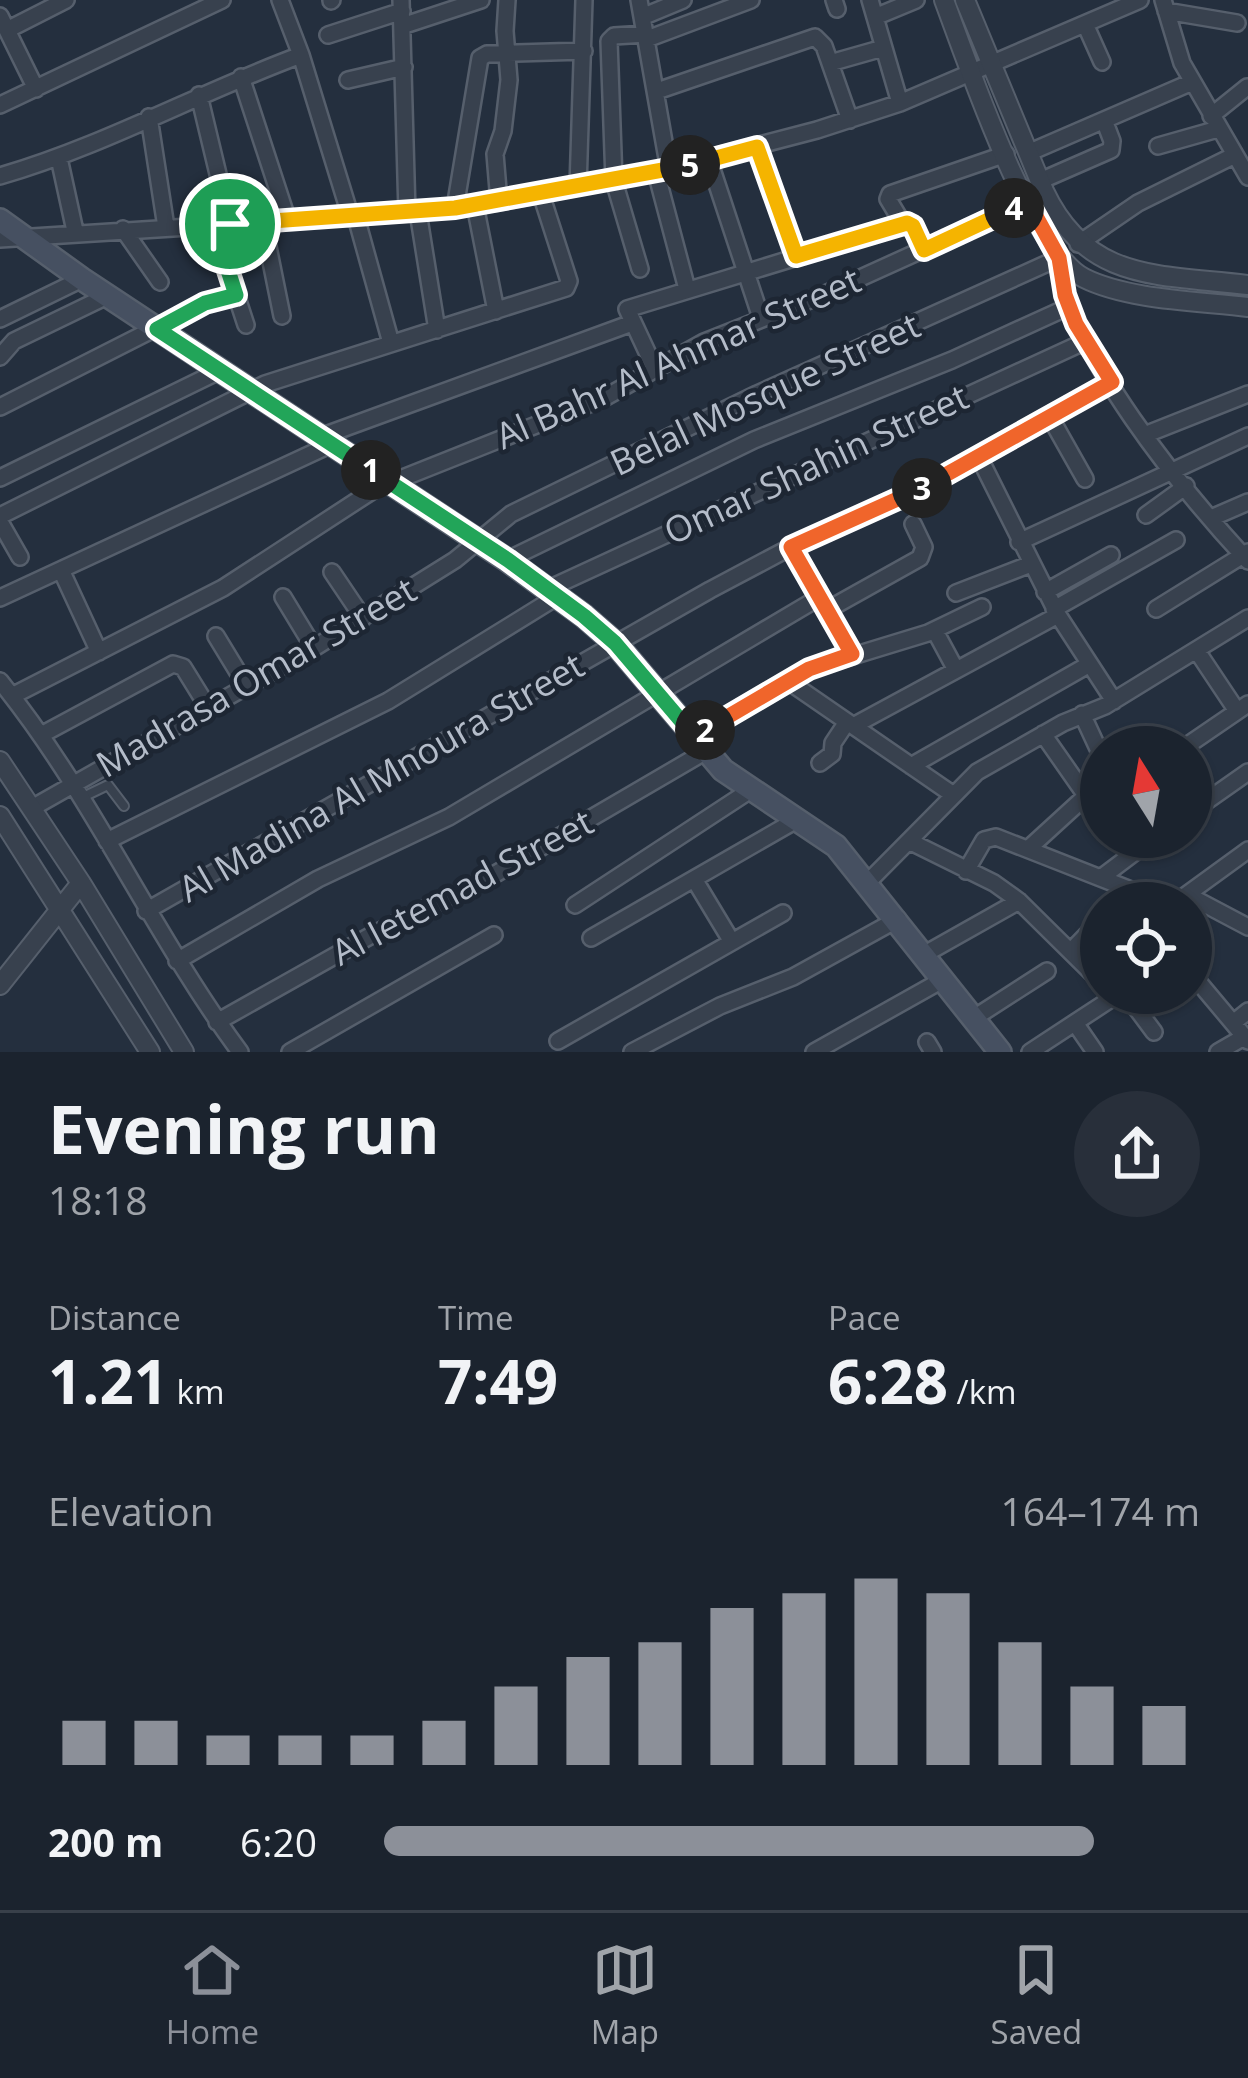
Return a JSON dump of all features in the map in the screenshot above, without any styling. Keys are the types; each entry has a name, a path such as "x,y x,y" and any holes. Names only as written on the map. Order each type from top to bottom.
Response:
{"main road":[{"path":"6,231 508,560 615,643 700,744 749,791 829,839 898,919 1000,1052"}],"street":[{"path":"36,88 3,23 66,0"},
{"path":"0,105 222,0"},
{"path":"280,0 392,343"},
{"path":"328,35 402,12 481,0"},
{"path":"499,202 495,154 504,126 508,0"},
{"path":"578,188 584,0"},
{"path":"640,269 614,181 610,40 683,0"},
{"path":"643,22 752,0"},
{"path":"899,104 872,8 916,0"},
{"path":"944,0 1028,153 1054,213 1078,244 1126,267 1248,285"},
{"path":"965,0 1006,154 1059,258 1069,307 1086,341 1173,470 1246,556 1156,609"},
{"path":"6,231 354,218 499,202 614,181 709,160 899,104 1140,0"},
{"path":"1164,5 1237,23"},
{"path":"1164,5 1192,82 1248,177"},
{"path":"402,12 412,213 437,330"},
{"path":"643,22 657,91 663,171 687,289"},
{"path":"1085,25 1102,62"},
{"path":"657,91 808,37 818,39 850,120"},
{"path":"830,63 883,48"},
{"path":"455,208 480,58 584,51"},
{"path":"0,176 59,158 199,94 301,55"},
{"path":"348,80 404,68"},
{"path":"242,77 288,221"},
{"path":"1028,153 1192,82"},
{"path":"1078,244 1155,194 1225,136 1247,87"},
{"path":"199,94 221,224 246,325"},
{"path":"149,117 166,227"},
{"path":"1040,181 1108,152 1113,144 1103,120"},
{"path":"1158,146 1225,136"},
{"path":"757,147 796,256"},
{"path":"903,224 890,194 1006,154"},
{"path":"59,158 75,231"},
{"path":"709,160 761,318"},
{"path":"1145,175 1155,194"},
{"path":"20,557 0,519 250,391 568,285 542,194"},
{"name":"Al Bahr Al Ahmar Street","path":"12,696 255,569 367,494 608,396 704,342 1028,202"},
{"path":"475,205 496,311"},
{"path":"263,223 282,316"},
{"path":"655,369 627,309 903,224 912,224 924,250"},
{"path":"123,229 160,282"},
{"path":"1059,258 1082,277 1107,286 1248,307"},
{"name":"Belal Mosque Street","path":"476,541 511,514 757,394 1059,258"},
{"path":"0,320 82,279"},
{"path":"0,407 205,303 236,295"},
{"path":"0,357 14,341 107,296"},
{"path":"508,560 754,440 1069,307"},
{"path":"0,598 326,440 632,323"},
{"name":"Omar Shahin Street","path":"107,841 399,694 553,592 1086,341"},
{"path":"0,478 219,371"},
{"name":"Al Madina Al Mnoura Street","path":"146,911 615,643 791,547 918,490 1112,382"},
{"path":"1147,434 1248,394"},
{"path":"1050,417 1085,479"},
{"path":"1019,542 1248,436"},
{"path":"979,457 1056,612 1114,701"},
{"path":"1146,515 1186,486"},
{"path":"1211,518 1248,502"},
{"path":"177,961 319,879 434,825 658,692 823,603 920,558 924,547 913,524"},
{"path":"820,763 832,754 833,743 850,724 956,670 1176,540"},
{"name":"Madrasa Omar Street","path":"32,808 77,790 314,648 455,560 476,541"},
{"path":"791,547 852,654"},
{"path":"1046,592 1112,555"},
{"path":"956,593 1031,564"},
{"path":"61,570 99,652"},
{"path":"332,572 363,618"},
{"path":"283,597 314,648"},
{"name":"Al Ietemad Street","path":"217,1022 370,936 497,873 700,744 788,681 818,665 934,631 982,607"},
{"path":"868,882 985,766 1114,701 1248,618"},
{"path":"934,631 956,670"},
{"path":"216,636 247,687"},
{"path":"1197,651 1243,707 1212,728"},
{"path":"41,735 172,664 185,669 209,709"},
{"path":"911,766 1088,665"},
{"path":"0,681 77,790 177,961 240,1052"},
{"path":"788,681 952,794"},
{"path":"1082,715 1087,726"},
{"path":"1042,734 1080,785"},
{"path":"0,760 184,1052"},
{"path":"1212,797 1248,772"},
{"path":"575,905 749,791"},
{"path":"0,815 150,1052"},
{"path":"1028,848 1080,816"},
{"path":"591,938 798,819"},
{"path":"966,872 988,838 999,838 1112,882"},
{"path":"911,842 985,878 1019,901 1080,959"},
{"path":"1204,882 1248,850"},
{"path":"1102,878 1125,858"},
{"path":"694,879 732,942"},
{"path":"0,985 81,883"},
{"path":"925,954 1019,901"},
{"path":"1212,907 1248,927"},
{"path":"558,1041 783,913"},
{"path":"632,1052 720,1006 793,977 898,919"},
{"path":"290,1052 494,935"},
{"path":"1072,950 1080,942"},
{"path":"974,1018 1047,971"},
{"path":"814,1052 944,979"},
{"path":"1212,998 1242,1034"},
{"path":"1218,1052 1242,1034 1248,1011"},
{"path":"1030,1052 1088,1014"},
{"path":"1137,1014 1154,1032"},
{"path":"1075,1023 1095,1052"}],"lane":[{"path":"77,790 109,785 124,806"}],"route":[{"path":"757,147 796,256 907,223 924,250 1028,202 1059,258 1076,324 1112,382 936,481 791,547 852,654 809,669 694,736 615,643 558,596 157,329 205,303 236,295 213,224 230,224 351,218 499,202 757,147"}]}
